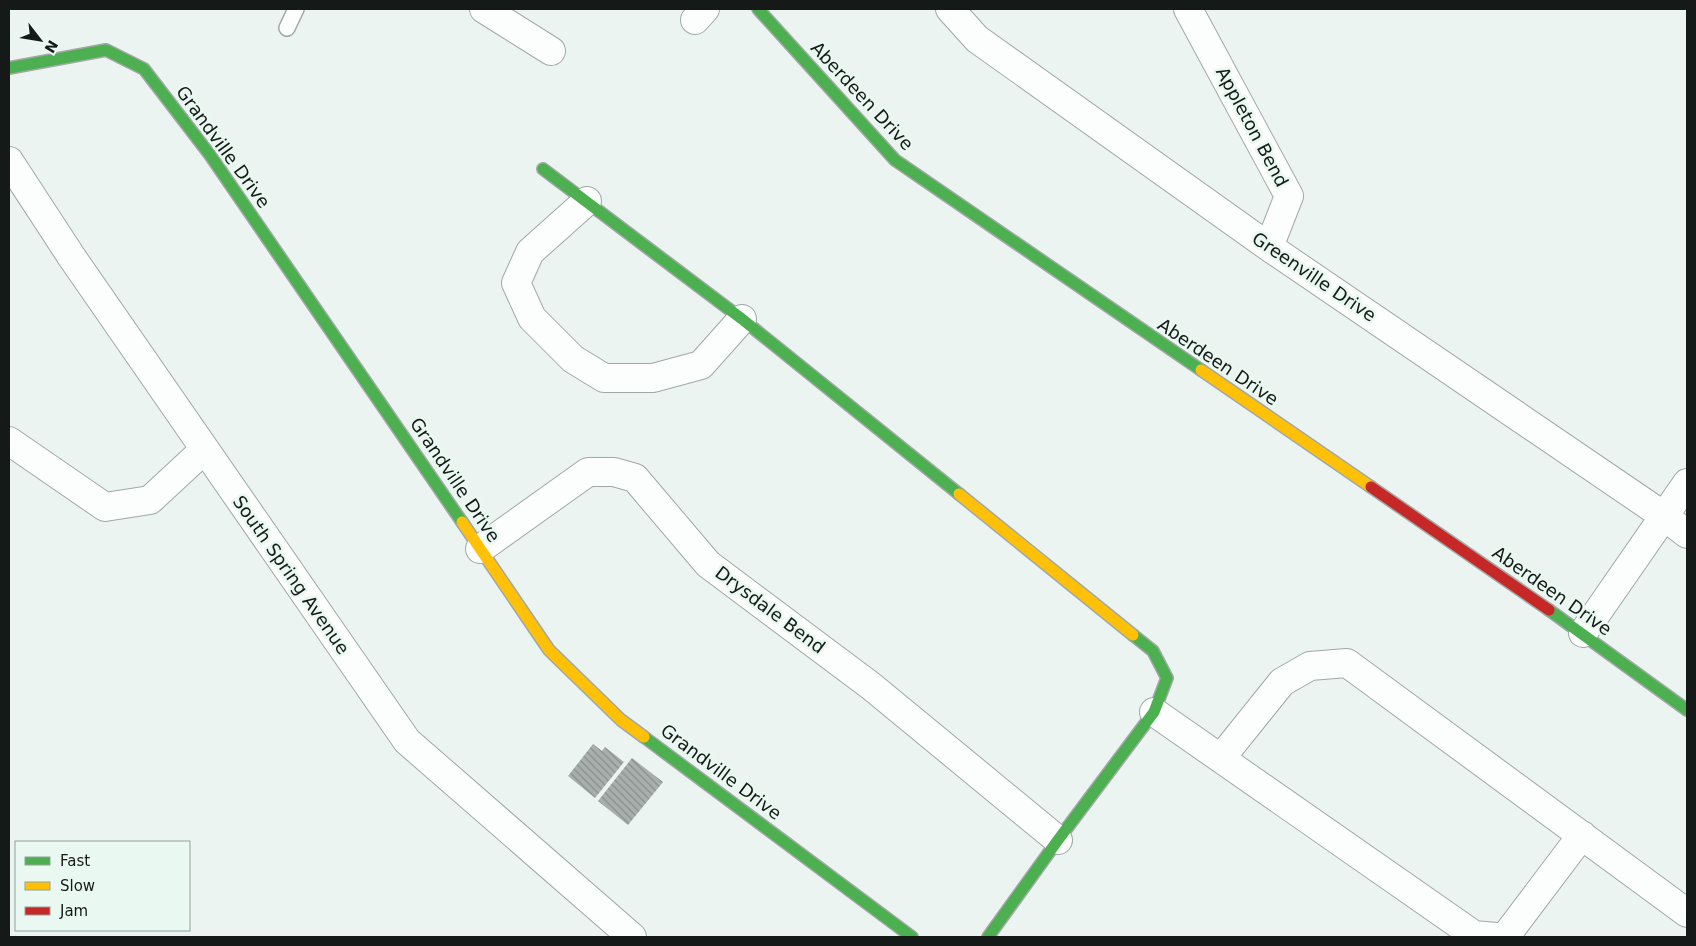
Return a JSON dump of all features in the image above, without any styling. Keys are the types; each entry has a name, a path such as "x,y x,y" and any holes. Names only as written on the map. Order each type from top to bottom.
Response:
{"street":[{"path":"484,9 551,51"},
{"name":"Aberdeen Drive","path":"758,9 894,160 1583,633 1687,710"},
{"name":"Greenville Drive","path":"950,9 977,39 1269,247 1664,516 1687,534"},
{"name":"Appleton Bend","path":"1188,9 1289,196 1269,247"},
{"name":"Grandville Drive","path":"9,68 106,50 144,68 210,155 549,650 621,720 912,937"},
{"name":"South Spring Avenue","path":"9,160 71,256 407,741 632,937"},
{"path":"544,168 742,318 1153,651 1167,678 1154,712 988,937"},
{"path":"587,201 530,252 516,283 532,318 573,359 604,378 653,378 701,365 742,318"},
{"path":"9,441 104,507 150,500 204,450"},
{"name":"Drysdale Bend","path":"480,549 588,472 614,472 635,478 708,564 871,686 1058,840"},
{"path":"1583,633 1687,483"},
{"path":"1221,758 1282,682 1310,666 1348,663 1687,913"},
{"path":"1154,712 1474,935 1496,937"},
{"path":"1505,937 1582,835"}],"lane":[{"path":"287,28 296,9"}],"building":[{"path":"593,744 602,751 605,747 624,762 595,798 568,776"},
{"path":"632,758 663,782 628,825 598,801"}],"traffic: fast":[{"path":"758,9 895,160 1201,370"},
{"path":"9,68 106,50 144,69 210,155 462,522"},
{"path":"543,169 742,319 959,494"},
{"path":"1549,610 1687,710"},
{"path":"988,937 1154,712 1167,678 1153,651 1133,635"},
{"path":"644,737 912,937"}],"traffic: slow":[{"path":"1201,370 1371,487"},
{"path":"959,494 1133,635"},
{"path":"462,522 549,650 621,720 644,737"}],"traffic: jam":[{"path":"1371,487 1549,610"}]}
